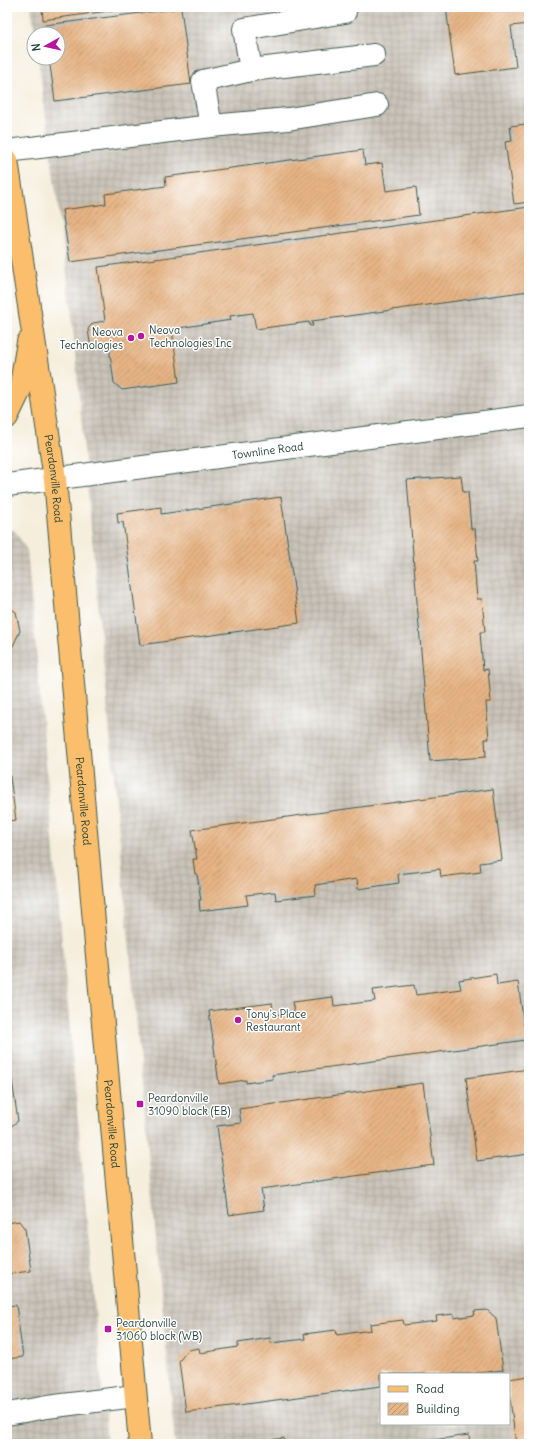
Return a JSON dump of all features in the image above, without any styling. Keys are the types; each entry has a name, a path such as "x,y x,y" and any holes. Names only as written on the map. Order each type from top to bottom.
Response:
{"main road":[{"name":"Peardonville Road","path":"8,173 14,256 31,323 55,479 140,1444"},
{"path":"7,417 20,390 31,323"}],"street":[{"path":"251,70 244,29 345,12"},
{"path":"211,126 203,81 251,70 374,55"},
{"path":"7,151 211,126 288,119 377,105"},
{"name":"Townline Road","path":"7,486 529,416"},
{"path":"7,1414 47,1407 136,1396"}],"shaded area":[{"path":"31,7 529,7 529,1444 175,1444 70,297 39,66 66,66 66,26 34,26"},
{"path":"7,528 15,531 27,550 107,1444 7,1444"}],"building":[{"path":"42,7 129,7 129,8 43,20"},
{"path":"446,7 529,7 529,24 511,26 516,67 455,75"},
{"path":"181,8 191,84 55,101 50,66 66,66 66,26 45,25"},
{"path":"526,124 529,138 529,202 514,204 505,142 512,141 510,126"},
{"path":"363,150 365,165 382,163 386,191 416,187 419,215 70,262 62,210 106,204 105,194 166,186 165,177"},
{"path":"529,207 529,291 312,321 313,326 310,326 309,322 256,329 253,313 230,316 231,320 172,329 179,382 122,390 114,383 109,346 96,348 90,343 88,329 93,323 105,321 98,267"},
{"path":"461,476 463,492 468,492 471,529 475,529 478,561 474,561 477,599 482,599 485,632 480,632 483,670 488,669 491,702 486,702 489,739 485,739 486,757 430,761 407,480"},
{"path":"281,497 299,623 140,645 123,522 118,523 117,513 161,507 161,514"},
{"path":"7,606 16,612 20,631 13,646 7,647"},
{"path":"7,770 9,770 16,820 7,821"},
{"path":"493,789 502,860 480,863 481,872 441,877 440,869 398,874 399,883 358,889 357,879 315,885 316,895 276,900 275,892 246,895 248,905 200,911 199,900 201,900 193,859 197,859 192,830"},
{"path":"496,974 497,985 518,982 526,1040 272,1075 273,1079 246,1083 246,1080 219,1084 209,1011 272,1003 274,1015 294,1012 292,1002 333,997 334,1006 375,1001 373,990 414,985 416,995 461,989 459,980"},
{"path":"529,1069 529,1154 477,1161 466,1078"},
{"path":"12,1080 18,1121 13,1125 7,1126 7,1081"},
{"path":"423,1083 434,1165 261,1189 264,1210 229,1215 217,1126 241,1123 239,1109"},
{"path":"19,1221 25,1229 31,1271 7,1274 7,1223"},
{"path":"16,1305 23,1357 7,1359 7,1306"},
{"path":"487,1310 496,1318 503,1370 478,1373 380,1373 380,1386 186,1412 179,1361 188,1350 199,1348 200,1353 238,1347 238,1343 270,1338 271,1343 305,1339 304,1334 336,1330 337,1335 371,1330 370,1324 403,1320 404,1325 437,1321 436,1316 454,1314 454,1318 475,1315 474,1311"},
{"path":"529,1376 529,1444 516,1444 510,1399 510,1379"},
{"path":"469,1435 470,1444 412,1444 412,1443"},
{"path":"284,1438 285,1444 251,1444 251,1443"}],"place":[{"name":"Neova Technologies Inc","path":"141,336"},
{"name":"Neova Technologies","path":"131,338"},
{"name":"Tony's Place Restaurant","path":"238,1020"},
{"name":"Peardonville 31090 block (EB)","path":"140,1104"},
{"name":"Peardonville 31060 block (WB)","path":"108,1329"}]}
